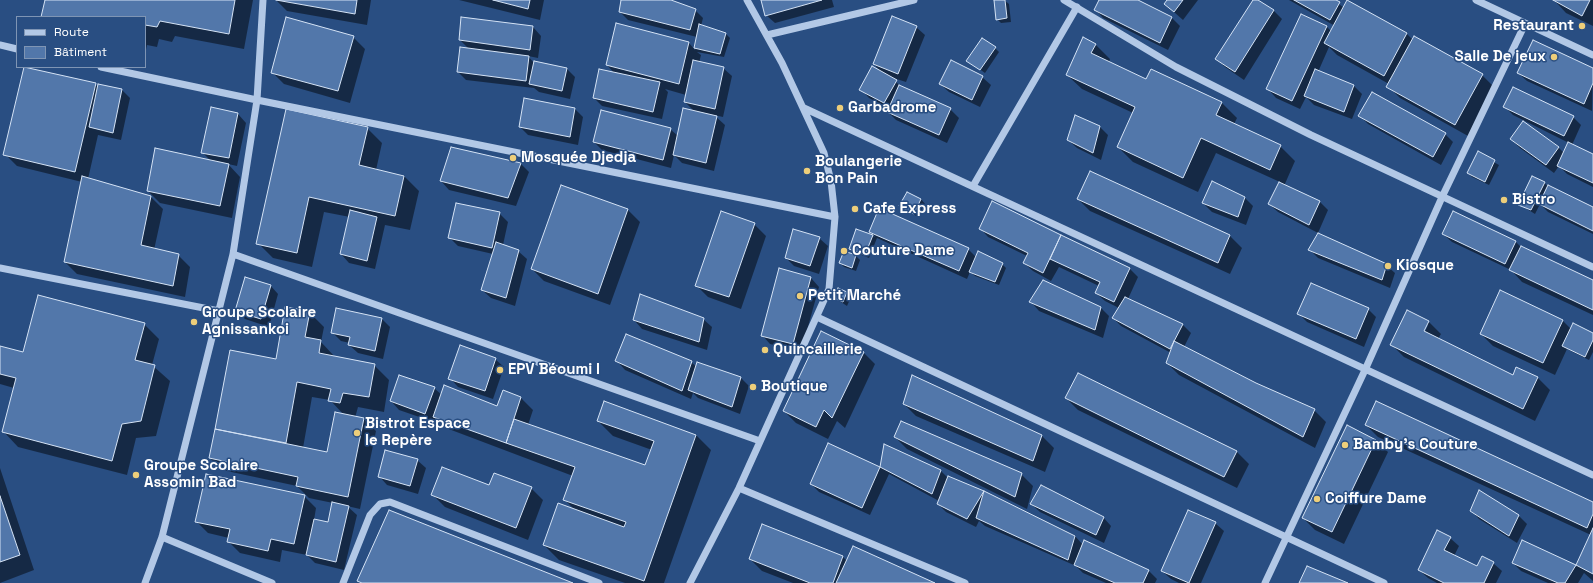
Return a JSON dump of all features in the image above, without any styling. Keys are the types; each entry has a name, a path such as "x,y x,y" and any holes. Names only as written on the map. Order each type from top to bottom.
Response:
{"street":[{"path":"145,583 162,537 233,254 257,100 263,0"},
{"path":"690,583 739,488 829,289 835,217 831,181 824,153 804,108 767,35 747,0"},
{"path":"767,35 914,0"},
{"path":"1064,0 1176,67 1311,135 1443,195 1593,267"},
{"path":"1476,0 1593,56"},
{"path":"973,186 1077,7"},
{"path":"1265,583 1288,537 1365,370 1443,195 1525,24"},
{"path":"0,46 16,49"},
{"path":"106,68 835,217"},
{"path":"804,108 1593,475"},
{"path":"233,254 760,441"},
{"path":"0,268 219,311"},
{"path":"817,317 1384,583"},
{"path":"739,488 965,583"},
{"path":"343,583 370,515 380,504 390,502 599,583"},
{"path":"162,537 272,583"}],"building":[{"path":"45,0 235,0 229,34 160,21 157,27 146,25 146,16 41,16"},
{"path":"276,0 357,0 355,14"},
{"path":"493,0 530,0 528,9"},
{"path":"621,0 671,0 696,9 690,30 619,12"},
{"path":"761,0 822,0 765,16"},
{"path":"994,0 1005,0 1007,18 996,20"},
{"path":"1099,0 1138,0 1172,17 1160,43 1094,10"},
{"path":"1167,0 1183,0 1174,12 1164,4"},
{"path":"1253,0 1258,0 1274,10 1235,72 1215,59"},
{"path":"1294,0 1336,0 1340,2 1330,20"},
{"path":"1347,0 1407,33 1384,76 1324,43"},
{"path":"1553,0 1590,0 1582,16"},
{"path":"1301,14 1327,26 1292,101 1266,89"},
{"path":"892,16 917,26 898,74 873,64"},
{"path":"286,17 354,36 338,91 271,73"},
{"path":"461,17 533,26 530,50 459,40"},
{"path":"616,23 689,42 679,84 606,65"},
{"path":"699,24 726,33 720,54 694,48"},
{"path":"1414,36 1483,74 1455,125 1386,87"},
{"path":"1083,37 1096,44 1091,53 1146,79 1151,69 1222,102 1216,115 1281,145 1270,170 1201,138 1183,178 1117,147 1135,107 1066,75"},
{"path":"982,38 996,47 980,70 966,61"},
{"path":"1533,40 1593,68 1593,83 1584,104 1517,73"},
{"path":"460,47 529,56 526,81 457,72"},
{"path":"693,60 724,67 715,109 684,102"},
{"path":"951,60 983,76 972,100 939,84"},
{"path":"534,61 567,68 562,91 529,84"},
{"path":"872,66 897,80 884,103 859,90"},
{"path":"24,68 96,83 75,172 3,155"},
{"path":"599,69 660,82 653,112 593,98"},
{"path":"1315,69 1354,85 1344,112 1304,96"},
{"path":"98,84 122,89 113,133 89,127"},
{"path":"899,85 951,108 939,135 887,112"},
{"path":"1513,87 1574,116 1564,136 1503,107"},
{"path":"1372,92 1446,133 1433,157 1358,116"},
{"path":"524,98 575,108 570,137 519,127"},
{"path":"211,107 238,113 229,158 201,153"},
{"path":"683,108 717,116 706,163 673,155"},
{"path":"286,109 368,127 359,165 404,176 395,216 309,197 297,253 256,244"},
{"path":"601,110 671,128 663,160 593,142"},
{"path":"1075,115 1100,126 1093,153 1067,140"},
{"path":"1523,121 1559,147 1546,165 1510,139"},
{"path":"1568,142 1593,154 1593,183 1557,166"},
{"path":"451,147 521,163 508,198 440,181"},
{"path":"155,148 229,164 220,206 147,191"},
{"path":"1478,151 1495,160 1485,182 1467,173"},
{"path":"1090,171 1230,235 1218,263 1077,199"},
{"path":"82,176 151,196 141,245 179,254 173,286 64,262"},
{"path":"1532,176 1545,182 1531,210 1518,205"},
{"path":"1212,181 1245,197 1238,217 1202,203"},
{"path":"1279,182 1320,201 1309,225 1268,204"},
{"path":"561,185 628,209 598,294 531,269"},
{"path":"1548,185 1593,207 1593,231 1539,204"},
{"path":"907,192 921,199 914,214 899,206"},
{"path":"992,201 1061,235 1043,273 1023,263 1028,253 979,229"},
{"path":"456,203 500,212 492,248 448,238"},
{"path":"879,208 969,248 959,271 869,232"},
{"path":"350,210 377,217 367,261 340,254"},
{"path":"721,211 755,223 729,297 695,286"},
{"path":"1453,211 1516,241 1505,264 1442,234"},
{"path":"793,229 820,237 810,266 785,258"},
{"path":"856,229 873,235 865,255 849,249"},
{"path":"1318,233 1387,264 1382,280 1308,250"},
{"path":"1061,235 1130,268 1114,302 1095,293 1100,282 1050,259"},
{"path":"496,242 519,250 506,298 481,290"},
{"path":"1521,246 1593,280 1593,310 1509,270"},
{"path":"844,251 856,255 852,268 839,263"},
{"path":"978,251 1003,263 995,282 969,272"},
{"path":"779,268 811,277 793,344 761,336"},
{"path":"245,277 271,285 261,319 235,311"},
{"path":"1043,280 1101,307 1095,330 1029,302"},
{"path":"1311,283 1369,308 1356,339 1297,314"},
{"path":"838,288 847,292 843,302 834,298"},
{"path":"1500,290 1563,320 1543,363 1480,334"},
{"path":"640,294 704,318 699,342 633,320"},
{"path":"38,295 145,323 135,360 155,365 141,421 122,424 112,461 2,432 16,378 0,374 0,346 23,352"},
{"path":"1125,297 1183,324 1170,349 1112,318"},
{"path":"285,307 310,311 305,337 321,340 319,353 375,364 369,397 343,393 340,403 328,401 331,389 297,382 286,443 215,429 230,350 276,359"},
{"path":"336,308 382,318 375,351 348,345 350,337 331,333"},
{"path":"1407,310 1429,321 1424,331 1513,375 1516,367 1538,377 1523,409 1390,345"},
{"path":"1573,323 1593,333 1593,340 1585,357 1562,346"},
{"path":"821,331 864,352 832,418 824,410 816,427 783,411"},
{"path":"626,334 692,361 682,391 615,361"},
{"path":"1174,341 1256,383 1315,409 1303,437 1166,363"},
{"path":"460,345 496,358 485,391 448,379"},
{"path":"697,362 741,377 732,407 688,390"},
{"path":"1078,373 1237,451 1224,477 1065,398"},
{"path":"399,375 435,387 425,414 390,401"},
{"path":"912,375 1042,435 1033,461 903,404"},
{"path":"444,385 497,406 503,390 521,397 506,443 433,417"},
{"path":"604,401 696,435 644,581 543,545 558,503 624,527 626,522 563,500 575,467 506,443 514,419 645,465 654,441 597,421"},
{"path":"1376,401 1593,502 1593,514 1587,528 1365,425"},
{"path":"335,412 364,418 348,497 296,486 298,477 209,458 215,429 327,452"},
{"path":"901,421 1022,473 1015,497 894,437"},
{"path":"1347,425 1376,440 1332,532 1302,518"},
{"path":"828,443 880,467 862,508 810,484"},
{"path":"884,444 941,470 932,494 880,467"},
{"path":"385,450 418,459 410,486 378,477"},
{"path":"442,467 489,485 494,473 532,487 516,528 431,495"},
{"path":"206,474 305,495 294,544 271,539 268,551 227,542 230,529 195,522"},
{"path":"948,476 984,491 967,519 937,504"},
{"path":"1041,485 1104,517 1096,535 1030,504"},
{"path":"1479,490 1519,515 1509,536 1470,511"},
{"path":"984,491 1075,536 1068,560 976,518"},
{"path":"0,496 20,555 0,562"},
{"path":"332,502 349,506 336,562 306,555 314,519 328,522"},
{"path":"389,510 573,583 362,583 357,581"},
{"path":"1188,510 1216,522 1189,583 1161,571"},
{"path":"762,524 843,556 833,583 810,583 749,559"},
{"path":"1593,528 1593,574 1576,565"},
{"path":"1437,530 1451,537 1444,550 1477,566 1482,556 1494,562 1484,583 1444,583 1418,570"},
{"path":"1084,540 1149,570 1143,583 1115,583 1074,565"},
{"path":"1522,540 1576,565 1565,583 1558,583 1512,563"},
{"path":"853,546 935,583 836,583"},
{"path":"1307,566 1348,583 1299,583"}],"place":[{"name":"Restaurant","path":"1582,26"},
{"name":"Salle De jeux","path":"1554,57"},
{"name":"Garbadrome","path":"840,108"},
{"name":"Mosquée Djedja","path":"513,158"},
{"name":"Boulangerie Bon Pain","path":"807,171"},
{"name":"Bistro","path":"1504,200"},
{"name":"Cafe Express","path":"855,209"},
{"name":"Couture Dame","path":"844,251"},
{"name":"Kiosque","path":"1388,266"},
{"name":"Petit Marché","path":"800,296"},
{"name":"Groupe Scolaire Agnissankoi","path":"194,322"},
{"name":"Quincaillerie","path":"765,350"},
{"name":"EPV Béoumi I","path":"500,370"},
{"name":"Boutique","path":"753,387"},
{"name":"Bistrot Espace le Repère","path":"357,433"},
{"name":"Bamby's Couture","path":"1345,445"},
{"name":"Groupe Scolaire Assomin Bad","path":"136,475"},
{"name":"Coiffure Dame","path":"1317,499"}]}
